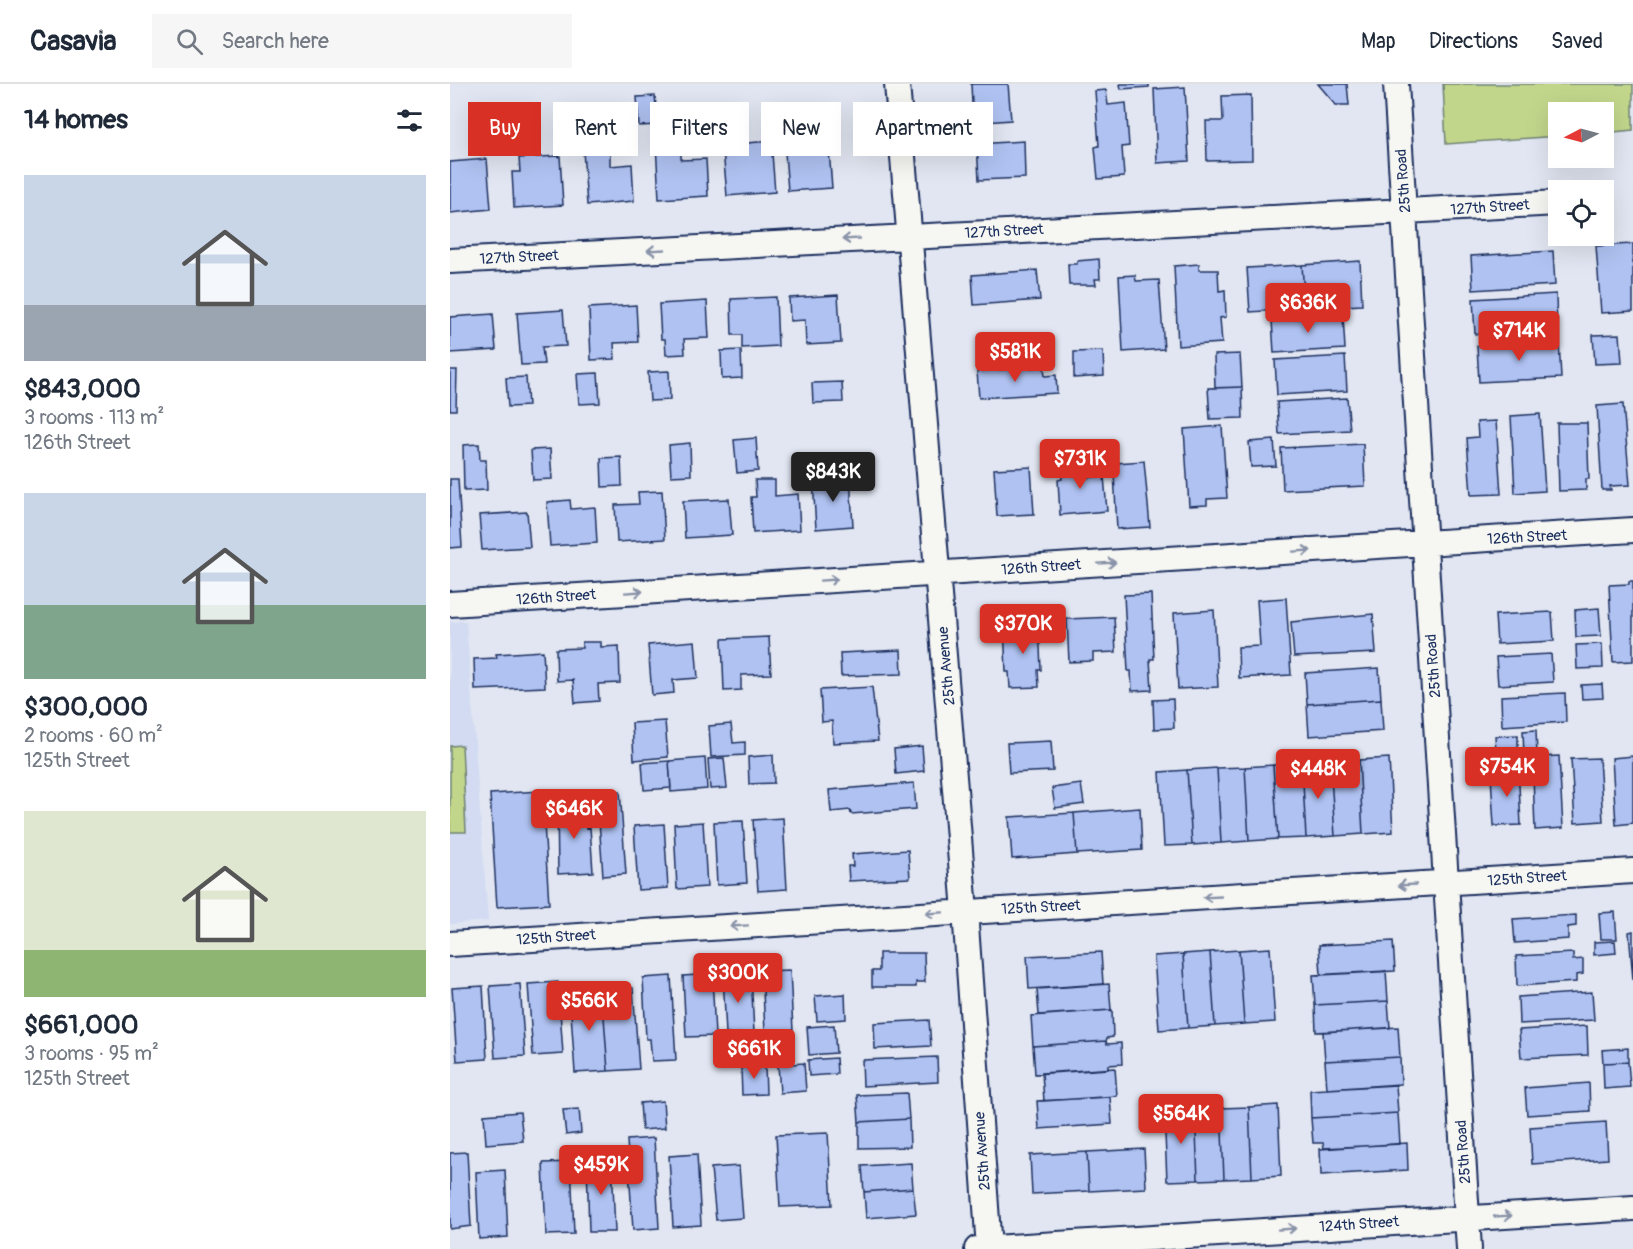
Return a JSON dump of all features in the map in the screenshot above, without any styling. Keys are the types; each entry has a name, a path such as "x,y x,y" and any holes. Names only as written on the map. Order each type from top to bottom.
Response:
{"street":[{"name":"25th Avenue","path":"897,84 965,911 985,1249"},
{"name":"25th Road","path":"1396,84 1469,1249"},
{"name":"127th Street","path":"450,261 909,236 1405,213 1548,204"},
{"name":"126th Street","path":"450,604 1633,530"},
{"name":"125th Street","path":"450,944 1633,871"},
{"name":"124th Street","path":"985,1249 1633,1208"}],"shaded area":[{"path":"466,621 488,921 450,924 450,622"}],"green space":[{"path":"1443,84 1633,84 1633,130 1614,132 1614,102 1548,102 1548,137 1446,144"},
{"path":"462,745 466,832 450,832 450,746"}],"building":[{"path":"971,84 1008,84 1011,120 993,121 993,102 972,102"},
{"path":"1120,84 1149,84 1149,87 1121,89"},
{"path":"1318,84 1347,84 1349,105 1336,105"},
{"path":"1185,87 1189,161 1157,163 1154,89"},
{"path":"1106,90 1108,105 1126,103 1129,146 1122,147 1124,177 1098,179 1095,147 1099,146 1095,91"},
{"path":"1251,95 1252,160 1207,161 1206,121 1223,121 1222,96"},
{"path":"655,96 656,102 650,102 650,125 639,126 637,97"},
{"path":"1024,141 1025,178 979,180 978,156 993,156 993,143"},
{"path":"761,142 761,156 772,156 775,192 727,196 724,156 749,156 749,143"},
{"path":"560,156 563,205 514,208 512,172 520,172 519,158"},
{"path":"583,156 610,156 610,166 632,164 634,201 587,205"},
{"path":"657,156 681,156 681,160 706,159 708,196 659,199"},
{"path":"785,156 830,156 832,188 788,191"},
{"path":"487,159 491,209 450,213 450,162"},
{"path":"1633,244 1633,311 1601,313 1596,246"},
{"path":"1553,251 1555,285 1473,290 1471,256"},
{"path":"1099,259 1100,279 1095,279 1096,285 1069,285 1068,264"},
{"path":"1360,261 1362,305 1305,308 1302,265"},
{"path":"1199,264 1199,270 1218,270 1219,291 1225,290 1226,317 1220,318 1222,343 1178,346 1174,266"},
{"path":"1302,265 1305,308 1250,312 1247,268"},
{"path":"1037,270 1040,300 974,305 972,275"},
{"path":"1135,275 1136,281 1159,280 1164,349 1123,352 1119,276"},
{"path":"1556,294 1557,330 1475,334 1473,299"},
{"path":"838,295 841,343 806,345 805,320 790,321 789,298"},
{"path":"776,297 778,346 742,348 742,335 732,335 731,299"},
{"path":"707,301 709,338 684,339 685,354 666,355 665,339 661,339 659,304"},
{"path":"636,305 638,342 614,343 615,359 591,360 589,308"},
{"path":"563,310 566,346 542,347 544,364 521,365 517,313"},
{"path":"493,314 496,350 450,353 450,317"},
{"path":"1343,316 1345,349 1274,353 1272,320"},
{"path":"1620,334 1622,363 1595,364 1593,335"},
{"path":"1559,341 1561,378 1479,382 1477,346"},
{"path":"741,350 742,378 722,379 721,351"},
{"path":"1103,351 1104,376 1074,378 1074,352"},
{"path":"1240,354 1242,387 1215,388 1214,355"},
{"path":"1345,356 1347,391 1277,395 1275,360"},
{"path":"1044,367 1045,376 1056,375 1057,393 979,398 977,371"},
{"path":"450,370 457,370 456,410 450,410"},
{"path":"669,371 670,400 650,401 648,372"},
{"path":"598,373 600,403 579,404 577,374"},
{"path":"526,377 528,406 508,407 506,378"},
{"path":"842,382 843,402 813,403 812,383"},
{"path":"1242,387 1243,418 1210,419 1208,388"},
{"path":"1347,398 1350,430 1279,434 1277,402"},
{"path":"1623,404 1630,485 1610,486 1611,490 1602,490 1597,406"},
{"path":"1540,414 1545,491 1515,493 1511,416"},
{"path":"1496,421 1501,494 1471,495 1467,438 1478,437 1477,422"},
{"path":"1557,423 1587,423 1589,479 1586,479 1586,490 1559,491"},
{"path":"1222,426 1227,498 1207,499 1207,505 1189,506 1184,429"},
{"path":"756,438 758,471 737,473 734,440"},
{"path":"1274,440 1276,466 1251,467 1249,442"},
{"path":"690,443 691,475 671,476 669,445"},
{"path":"479,444 480,460 486,460 487,490 464,491 463,445"},
{"path":"1363,444 1365,486 1283,490 1281,448"},
{"path":"550,449 552,479 533,480 531,450"},
{"path":"846,454 846,469 828,470 827,455"},
{"path":"621,457 622,486 602,487 601,458"},
{"path":"1082,458 1084,478 1104,476 1107,511 1060,515 1058,480 1062,479 1061,460"},
{"path":"1144,461 1150,527 1117,529 1114,473 1117,473 1116,463"},
{"path":"1031,467 1034,514 997,516 994,469"},
{"path":"850,477 853,526 816,529 813,480"},
{"path":"450,479 458,479 462,547 450,548"},
{"path":"755,480 775,480 775,496 798,494 800,530 753,533 751,497 756,497"},
{"path":"662,491 665,539 617,542 615,505 639,504 638,492"},
{"path":"729,499 732,535 685,538 683,501"},
{"path":"570,500 571,509 595,507 597,543 550,546 547,502"},
{"path":"527,512 530,547 482,550 479,515"},
{"path":"1629,581 1633,581 1633,661 1613,662 1609,585 1629,584"},
{"path":"1151,594 1154,659 1150,659 1152,690 1132,691 1131,671 1128,671 1124,595"},
{"path":"1286,598 1291,675 1239,678 1238,647 1260,646 1257,600"},
{"path":"1599,608 1601,636 1576,637 1575,610"},
{"path":"1214,610 1218,687 1178,689 1174,613"},
{"path":"1552,612 1554,641 1497,644 1495,615"},
{"path":"1373,614 1376,653 1294,657 1291,622"},
{"path":"1114,617 1116,652 1093,653 1093,661 1069,662 1067,619"},
{"path":"1039,624 1041,670 1038,670 1039,687 1010,688 1009,672 1006,672 1004,625"},
{"path":"769,637 771,674 741,675 741,690 724,691 722,639"},
{"path":"695,641 698,678 673,680 674,693 652,695 648,645"},
{"path":"582,642 601,642 601,647 619,646 620,683 598,684 599,701 575,703 573,680 557,681 556,649 582,648"},
{"path":"1602,644 1603,668 1577,669 1576,645"},
{"path":"901,650 902,674 841,676 840,653"},
{"path":"543,651 545,687 475,690 474,659 497,658 496,654"},
{"path":"1551,654 1553,682 1498,685 1496,657"},
{"path":"1379,668 1381,699 1307,704 1305,673"},
{"path":"1602,684 1603,698 1582,699 1581,685"},
{"path":"872,687 878,741 833,743 832,721 822,722 820,690"},
{"path":"1565,693 1566,722 1502,726 1501,696"},
{"path":"1173,699 1174,728 1154,729 1153,700"},
{"path":"1381,699 1383,731 1309,736 1307,704"},
{"path":"665,721 668,757 634,760 632,723"},
{"path":"731,724 733,743 745,742 745,755 711,757 709,726"},
{"path":"1536,730 1537,756 1524,756 1523,731"},
{"path":"1518,735 1518,750 1496,751 1495,736"},
{"path":"1051,741 1053,771 1009,773 1007,743"},
{"path":"922,746 924,771 896,774 894,749"},
{"path":"773,755 774,783 749,784 748,757"},
{"path":"1559,756 1563,828 1535,830 1533,775 1540,774 1539,757"},
{"path":"1633,756 1633,823 1616,825 1612,758"},
{"path":"705,758 707,789 671,792 669,761"},
{"path":"724,758 727,788 710,789 708,759"},
{"path":"1389,758 1393,832 1363,834 1359,760"},
{"path":"1599,758 1603,821 1575,823 1571,759"},
{"path":"1359,760 1363,834 1335,836 1330,762"},
{"path":"669,761 671,788 644,790 642,763"},
{"path":"1330,762 1335,836 1306,838 1302,763"},
{"path":"1302,763 1306,838 1278,839 1273,765"},
{"path":"1273,765 1278,839 1249,841 1245,767"},
{"path":"1505,765 1518,765 1521,825 1494,826 1491,776 1506,776"},
{"path":"1245,767 1249,841 1221,843 1217,768"},
{"path":"1217,768 1221,843 1192,845 1187,770"},
{"path":"1187,770 1192,845 1164,846 1160,772"},
{"path":"914,783 916,809 851,814 850,810 831,812 829,790"},
{"path":"1081,784 1084,804 1055,808 1052,788"},
{"path":"542,791 549,904 497,907 490,794"},
{"path":"620,791 626,874 603,876 597,793"},
{"path":"585,803 587,828 590,827 593,872 558,874 557,804"},
{"path":"1140,808 1142,850 1077,854 1074,813"},
{"path":"1074,813 1077,854 1012,859 1009,817"},
{"path":"783,818 787,889 758,891 753,820"},
{"path":"743,821 747,883 717,885 714,822"},
{"path":"703,822 707,887 677,889 674,824"},
{"path":"664,824 668,888 638,890 634,826"},
{"path":"908,850 910,878 849,881 848,866 853,866 852,854"},
{"path":"1615,912 1617,939 1601,939 1599,913"},
{"path":"1576,915 1576,926 1568,927 1568,939 1515,943 1513,919"},
{"path":"1633,931 1633,980 1629,932"},
{"path":"1393,941 1395,971 1321,975 1319,945"},
{"path":"1615,941 1616,953 1594,955 1594,942"},
{"path":"1270,948 1275,1022 1244,1024 1239,950"},
{"path":"1239,950 1244,1024 1215,1026 1210,952"},
{"path":"1101,952 1103,984 1029,989 1027,956"},
{"path":"1210,952 1215,1026 1188,1028 1183,954"},
{"path":"879,953 924,953 925,982 916,982 916,987 872,987 872,971 879,971"},
{"path":"1573,953 1573,960 1583,959 1583,974 1576,975 1576,982 1517,986 1516,956"},
{"path":"1183,954 1188,1028 1159,1030 1154,956"},
{"path":"790,970 793,1031 765,1032 762,971"},
{"path":"1386,971 1388,1001 1315,1005 1313,975"},
{"path":"751,973 754,1033 726,1034 723,974"},
{"path":"712,974 715,1036 686,1037 683,976"},
{"path":"671,976 676,1060 652,1061 650,1039 646,1039 643,978"},
{"path":"558,982 563,1054 533,1056 528,984"},
{"path":"520,984 525,1056 495,1058 490,986"},
{"path":"1109,984 1111,1010 1039,1015 1037,989"},
{"path":"483,986 487,1059 457,1061 452,988"},
{"path":"633,988 639,1069 608,1071 602,990"},
{"path":"602,990 608,1071 575,1073 570,998 575,998 574,992"},
{"path":"1592,992 1594,1020 1519,1024 1518,997"},
{"path":"845,994 846,1019 817,1021 815,996"},
{"path":"1388,1001 1390,1028 1316,1032 1315,1005"},
{"path":"1112,1010 1113,1037 1107,1038 1106,1041 1033,1046 1031,1016"},
{"path":"929,1020 931,1046 875,1049 874,1023"},
{"path":"834,1025 836,1053 809,1055 807,1027"},
{"path":"1587,1026 1588,1055 1521,1058 1519,1030"},
{"path":"1398,1027 1400,1057 1325,1061 1323,1032"},
{"path":"1106,1041 1107,1044 1121,1043 1122,1064 1108,1065 1108,1069 1035,1074 1033,1046"},
{"path":"1628,1048 1628,1062 1603,1063 1602,1050"},
{"path":"937,1057 938,1082 863,1086 862,1060"},
{"path":"1400,1057 1401,1084 1327,1089 1325,1061"},
{"path":"836,1058 837,1074 809,1076 808,1060"},
{"path":"1628,1062 1630,1087 1604,1089 1603,1063"},
{"path":"804,1063 806,1091 780,1093 778,1065"},
{"path":"765,1066 766,1094 742,1095 741,1067"},
{"path":"1115,1068 1117,1096 1044,1101 1042,1073"},
{"path":"1589,1083 1590,1111 1527,1115 1525,1088"},
{"path":"1396,1085 1398,1113 1311,1118 1310,1090"},
{"path":"907,1093 909,1119 859,1122 857,1095"},
{"path":"1110,1097 1112,1124 1039,1129 1037,1101"},
{"path":"663,1101 665,1128 642,1130 640,1103"},
{"path":"1278,1105 1281,1176 1252,1178 1249,1107"},
{"path":"1249,1107 1252,1178 1224,1179 1221,1108"},
{"path":"1221,1108 1224,1179 1198,1180 1195,1109"},
{"path":"579,1109 581,1133 566,1135 563,1110"},
{"path":"1195,1109 1198,1180 1167,1181 1164,1110"},
{"path":"520,1112 523,1141 486,1144 484,1115"},
{"path":"1398,1113 1400,1144 1324,1148 1323,1143 1313,1143 1311,1118"},
{"path":"909,1119 910,1147 859,1148 859,1122"},
{"path":"1606,1122 1608,1159 1532,1164 1530,1127"},
{"path":"828,1133 832,1205 780,1207 776,1135"},
{"path":"654,1138 659,1228 633,1230 627,1140"},
{"path":"1407,1143 1408,1170 1321,1175 1320,1149"},
{"path":"1144,1149 1146,1188 1089,1191 1087,1152"},
{"path":"467,1152 471,1226 450,1229 450,1153"},
{"path":"1087,1152 1089,1191 1032,1194 1030,1155"},
{"path":"697,1154 701,1225 673,1227 669,1156"},
{"path":"612,1160 615,1232 589,1232 587,1161"},
{"path":"571,1162 574,1234 546,1235 543,1163"},
{"path":"911,1163 913,1188 864,1192 862,1166"},
{"path":"739,1166 743,1218 716,1220 711,1168"},
{"path":"505,1170 508,1237 479,1239 476,1172"},
{"path":"913,1188 916,1214 866,1218 864,1192"}]}
